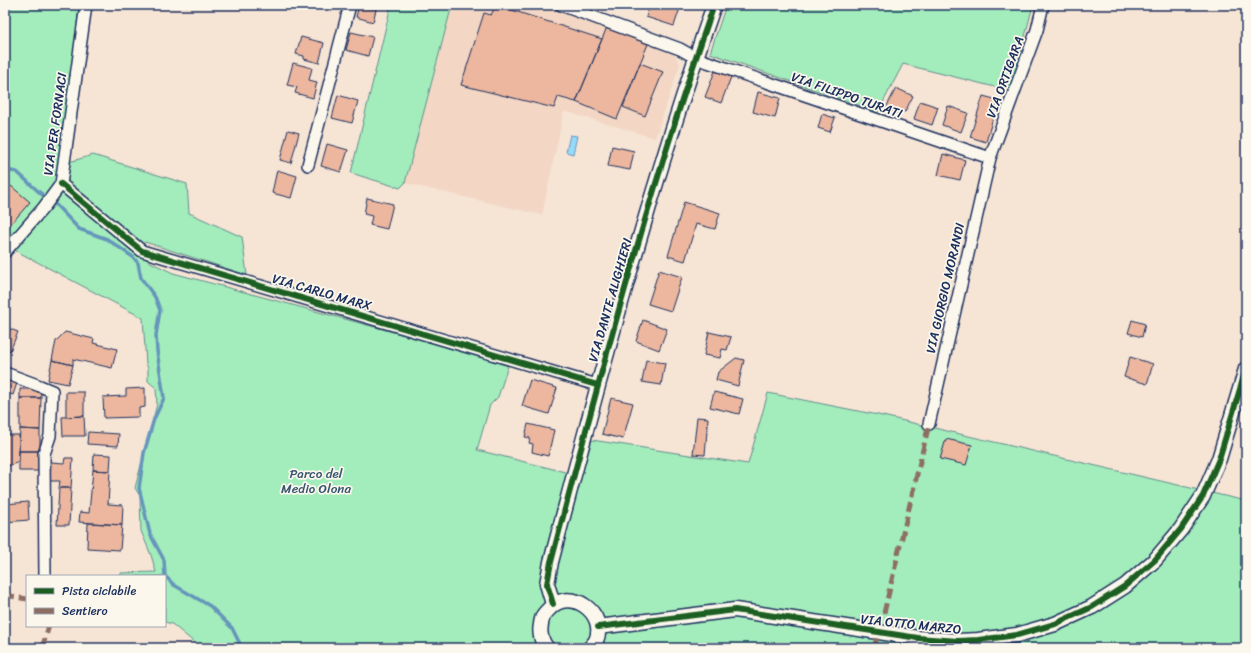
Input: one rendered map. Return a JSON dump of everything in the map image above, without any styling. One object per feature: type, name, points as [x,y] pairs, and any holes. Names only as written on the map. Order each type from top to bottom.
[{"type":"street","name":"VIA PER FORNACI","points":[[5,252],[44,207],[61,184],[86,5]]},
{"type":"street","points":[[308,165],[350,5]]},
{"type":"street","name":"VIA FILIPPO TURATI","points":[[561,5],[680,49],[696,58],[990,158]]},
{"type":"street","name":"VIA DANTE ALIGHIERI","points":[[553,604],[547,584],[551,562],[597,384],[664,153],[714,5]]},
{"type":"street","name":"VIA ORTIGARA","points":[[990,158],[1037,30],[1043,5]]},
{"type":"street","name":"VIA GIORGIO MORANDI","points":[[928,424],[990,158]]},
{"type":"street","name":"VIA CARLO MARX","points":[[61,184],[142,251],[597,384]]},
{"type":"street","name":"VIA OTTO MARZO","points":[[598,627],[735,610],[918,638],[958,641],[1017,635],[1055,624],[1092,607],[1125,586],[1155,560],[1193,513],[1203,496],[1219,460],[1246,369]]},
{"type":"street","points":[[5,373],[52,391],[50,436],[44,454],[45,575]]},
{"type":"street","points":[[545,647],[540,631],[543,616],[553,604],[567,600],[582,603],[593,613],[598,627],[596,640],[590,648]]},
{"type":"shaded area","points":[[452,5],[548,5],[674,54],[680,64],[655,138],[564,111],[542,215],[405,183]]},
{"type":"green space","name":"Parco del Medio Olona","points":[[5,5],[79,5],[62,164],[93,155],[187,184],[189,213],[242,237],[247,275],[145,242],[138,249],[148,261],[173,273],[509,363],[498,397],[490,405],[477,450],[581,476],[592,440],[748,464],[768,393],[883,416],[1246,501],[1246,648],[201,648],[172,624],[166,622],[166,575],[121,575],[121,573],[156,572],[141,531],[140,496],[135,488],[157,404],[156,388],[148,381],[143,318],[5,245]]},
{"type":"green space","points":[[391,5],[452,5],[405,183],[400,188],[351,173]]},
{"type":"green space","points":[[726,5],[1033,5],[1011,91],[903,64],[878,112],[710,53]]},
{"type":"water","points":[[570,135],[577,136],[573,154],[566,152]]},
{"type":"building","points":[[359,5],[377,5],[373,22],[356,17]]},
{"type":"building","points":[[496,5],[602,39],[576,102],[558,97],[554,108],[461,85],[484,13],[491,15]]},
{"type":"building","points":[[650,5],[681,5],[674,26],[646,17]]},
{"type":"building","points":[[607,27],[648,44],[617,119],[576,102]]},
{"type":"building","points":[[351,32],[373,37],[368,56],[346,50]]},
{"type":"building","points":[[301,37],[324,43],[319,63],[304,59],[304,56],[296,54]]},
{"type":"building","points":[[293,63],[312,68],[309,80],[317,82],[313,98],[295,93],[297,87],[287,85]]},
{"type":"building","points":[[640,63],[663,72],[645,116],[623,107]]},
{"type":"building","points":[[715,71],[731,77],[721,103],[705,97]]},
{"type":"building","points":[[896,88],[913,96],[905,112],[900,110],[898,114],[886,108]]},
{"type":"building","points":[[758,92],[780,98],[775,118],[753,112]]},
{"type":"building","points":[[338,95],[358,101],[352,123],[332,118]]},
{"type":"building","points":[[983,96],[998,100],[986,142],[970,137]]},
{"type":"building","points":[[920,101],[938,107],[932,125],[914,119]]},
{"type":"building","points":[[948,106],[968,113],[961,132],[942,125]]},
{"type":"building","points":[[822,114],[835,118],[830,132],[818,128]]},
{"type":"building","points":[[288,130],[299,133],[291,163],[280,160]]},
{"type":"building","points":[[327,144],[348,150],[341,172],[321,166]]},
{"type":"building","points":[[612,146],[634,151],[630,170],[608,166]]},
{"type":"building","points":[[943,154],[965,160],[960,180],[938,175]]},
{"type":"building","points":[[277,170],[297,176],[291,198],[272,193]]},
{"type":"building","points":[[5,181],[30,202],[5,231]]},
{"type":"building","points":[[367,198],[393,204],[387,229],[370,225],[372,216],[364,214]]},
{"type":"building","points":[[684,202],[720,213],[715,229],[696,224],[685,261],[668,256]]},
{"type":"building","points":[[659,270],[682,277],[671,311],[648,304]]},
{"type":"building","points":[[643,320],[667,329],[659,350],[636,341]]},
{"type":"building","points":[[1132,320],[1145,324],[1142,337],[1128,333]]},
{"type":"building","points":[[5,327],[18,332],[10,351],[5,349]]},
{"type":"building","points":[[65,332],[94,339],[93,343],[117,349],[112,368],[73,359],[73,365],[52,360],[56,341]]},
{"type":"building","points":[[709,332],[731,337],[727,350],[722,349],[720,358],[704,355]]},
{"type":"building","points":[[1130,357],[1153,364],[1147,384],[1124,377]]},
{"type":"building","points":[[736,358],[744,360],[738,386],[716,380],[718,372]]},
{"type":"building","points":[[52,360],[73,365],[68,384],[48,380]]},
{"type":"building","points":[[646,360],[665,363],[661,385],[642,382]]},
{"type":"building","points":[[5,379],[17,383],[13,395],[5,392]]},
{"type":"building","points":[[530,380],[557,388],[549,414],[522,406]]},
{"type":"building","points":[[145,388],[145,407],[139,408],[139,417],[104,418],[103,397],[126,396],[126,389]]},
{"type":"building","points":[[20,389],[41,389],[41,398],[20,398]]},
{"type":"building","points":[[66,392],[84,392],[84,416],[66,417]]},
{"type":"building","points":[[714,392],[743,399],[739,414],[710,407]]},
{"type":"building","points":[[20,398],[41,398],[40,430],[20,429]]},
{"type":"building","points":[[611,398],[633,403],[623,439],[602,434]]},
{"type":"building","points":[[84,416],[85,436],[63,436],[62,417]]},
{"type":"building","points":[[697,417],[708,418],[705,455],[693,454]]},
{"type":"building","points":[[528,424],[554,430],[548,456],[532,452],[533,444],[529,443],[530,438],[525,437]]},
{"type":"building","points":[[20,429],[40,430],[40,451],[19,451]]},
{"type":"building","points":[[88,432],[119,434],[118,446],[87,444]]},
{"type":"building","points":[[5,435],[19,435],[19,462],[5,467]]},
{"type":"building","points":[[946,439],[972,445],[966,465],[940,459]]},
{"type":"building","points":[[19,451],[40,451],[40,471],[19,471]]},
{"type":"building","points":[[94,454],[111,455],[110,471],[93,470]]},
{"type":"building","points":[[65,458],[73,458],[71,488],[59,488],[60,481],[50,481],[51,462],[64,463]]},
{"type":"building","points":[[93,470],[110,471],[108,504],[123,505],[122,525],[79,522],[80,512],[89,513]]},
{"type":"building","points":[[59,488],[71,488],[69,525],[57,525]]},
{"type":"building","points":[[28,502],[29,520],[5,522],[5,504]]},
{"type":"building","points":[[88,523],[122,525],[120,550],[87,548]]},
{"type":"waterway","points":[[5,170],[17,172],[57,206],[79,229],[107,239],[133,257],[138,263],[141,278],[155,297],[160,310],[156,335],[164,398],[154,419],[144,453],[139,488],[150,534],[164,560],[165,575]]},
{"type":"waterway","points":[[166,577],[174,585],[210,606],[232,628],[242,648]]},
{"type":"marked path","points":[[884,613],[929,424]]},
{"type":"marked path","points":[[5,595],[26,599]]},
{"type":"marked path","points":[[42,648],[48,627]]},
{"type":"marked path","points":[[875,648],[877,632]]},
{"type":"cycle path","points":[[553,604],[547,584],[551,562],[588,422],[647,212],[668,143],[714,5]]},
{"type":"cycle path","points":[[61,184],[142,251],[597,385]]},
{"type":"cycle path","points":[[598,627],[735,610],[918,638],[958,641],[1017,635],[1055,624],[1092,607],[1125,586],[1155,560],[1181,529],[1203,496],[1219,459],[1246,369]]}]
